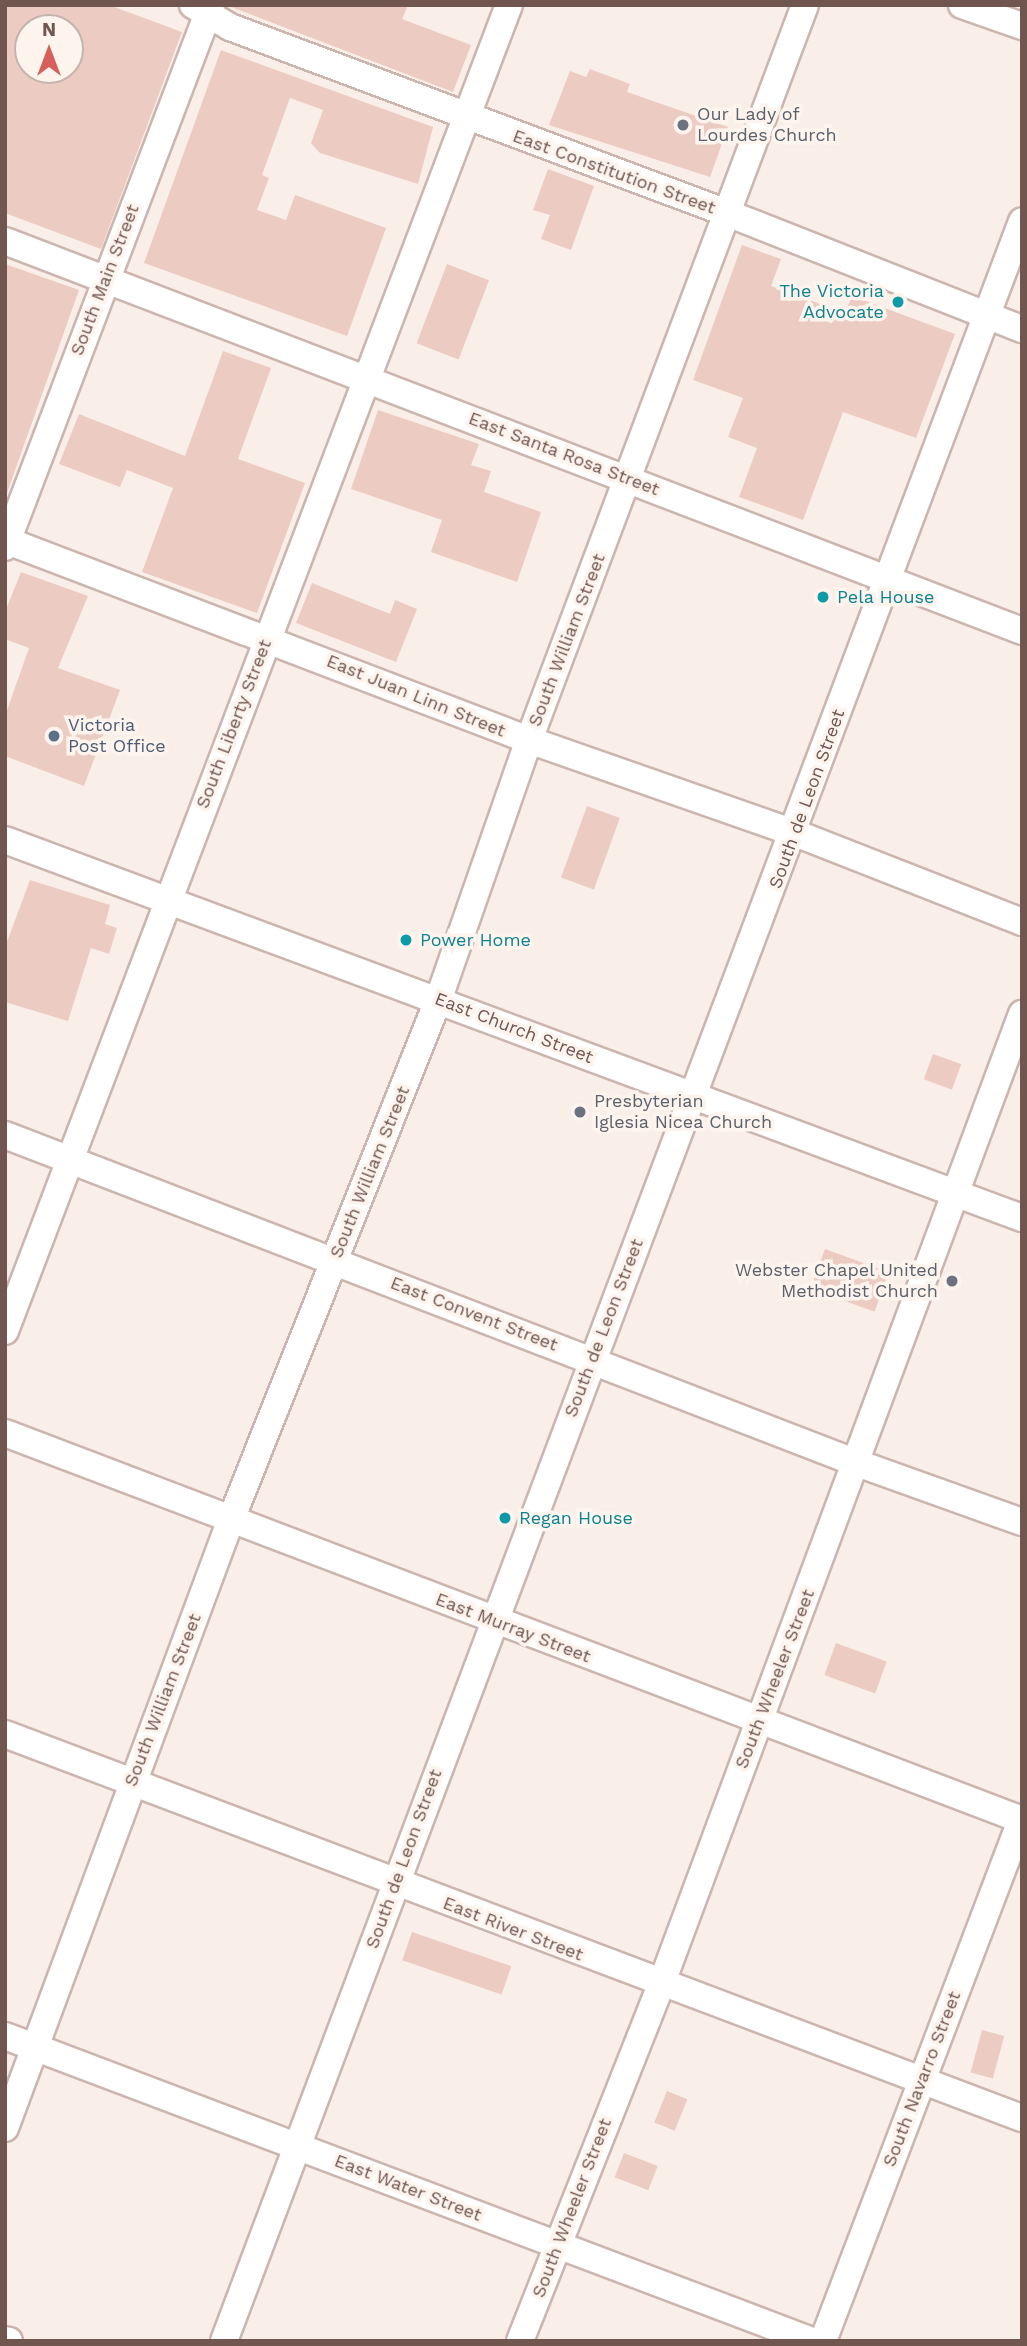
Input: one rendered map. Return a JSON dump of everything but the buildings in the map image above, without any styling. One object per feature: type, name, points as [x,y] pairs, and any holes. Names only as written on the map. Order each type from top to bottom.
[{"type":"street","name":"South Liberty Street","points":[[5,1331],[166,900],[369,380],[509,5]]},
{"type":"street","name":"South William Street","points":[[5,2128],[230,1522],[439,998],[529,740],[805,5]]},
{"type":"street","points":[[962,5],[1022,26]]},
{"type":"street","name":"East Constitution Street","points":[[204,8],[230,27],[465,118],[727,213],[1022,329]]},
{"type":"street","name":"South Main Street","points":[[6,543],[204,8]]},
{"type":"street","name":"South de Leon Street","points":[[224,2341],[299,2147],[591,1358],[694,1099],[795,833],[1022,220]]},
{"type":"street","name":"East Santa Rosa Street","points":[[5,241],[1022,631]]},
{"type":"street","name":"East Juan Linn Street","points":[[6,543],[268,637],[529,740],[795,833],[1022,922]]},
{"type":"street","name":"East Church Street","points":[[5,840],[439,998],[694,1099],[1022,1218]]},
{"type":"street","name":"South Wheeler Street","points":[[520,2341],[661,1985],[1022,1014]]},
{"type":"street","name":"East Convent Street","points":[[5,1135],[591,1358],[857,1463],[1022,1522]]},
{"type":"street","name":"East Murray Street","points":[[5,1433],[230,1522],[759,1723],[1022,1819]]},
{"type":"street","name":"East River Street","points":[[5,1734],[661,1985],[1022,2118]]},
{"type":"street","name":"South Navarro Street","points":[[823,2341],[1022,1819]]},
{"type":"street","name":"East Water Street","points":[[5,2036],[811,2341]]},
{"type":"place","name":"Our Lady of Lourdes Church","points":[[683,125]]},
{"type":"place","name":"The Victoria Advocate","points":[[898,302]]},
{"type":"place","name":"Pela House","points":[[823,597]]},
{"type":"place","name":"Victoria Post Office","points":[[54,736]]},
{"type":"place","name":"Power Home","points":[[406,940]]},
{"type":"place","name":"Presbyterian Iglesia Nicea Church","points":[[580,1112]]},
{"type":"place","name":"Webster Chapel United Methodist Church","points":[[952,1281]]},
{"type":"place","name":"Regan House","points":[[505,1518]]}]
